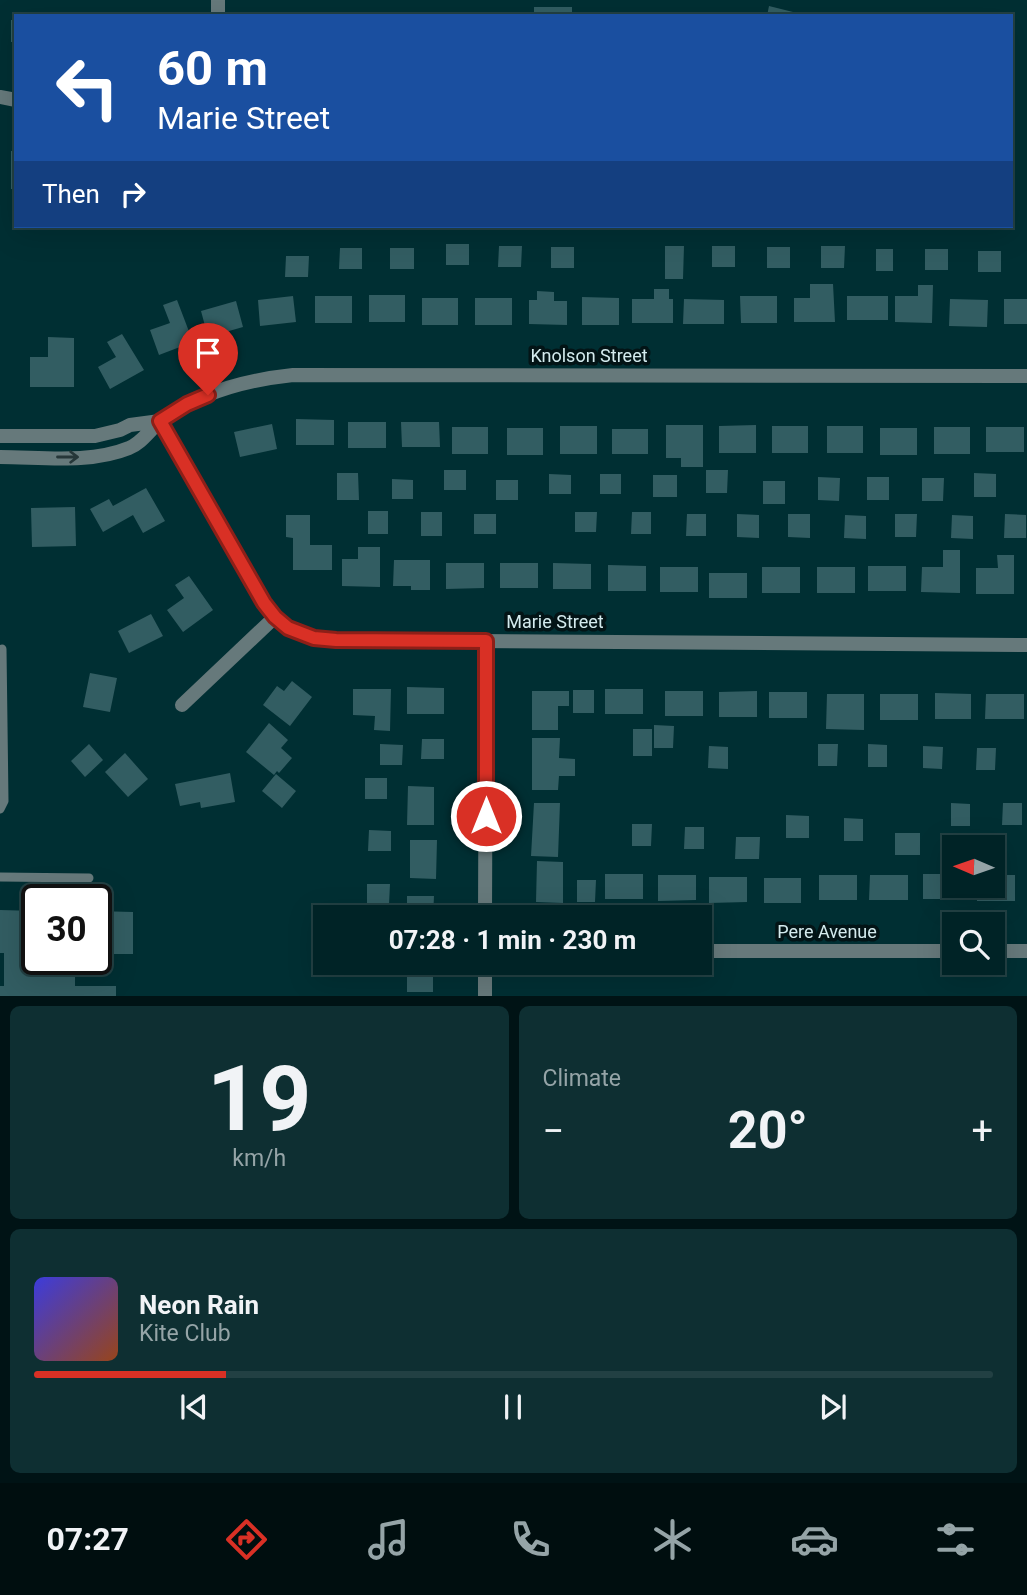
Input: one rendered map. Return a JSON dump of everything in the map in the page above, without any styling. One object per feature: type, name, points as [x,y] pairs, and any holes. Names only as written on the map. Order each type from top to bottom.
[{"type":"street","name":"Knolson Street","points":[[0,457],[97,457],[136,445],[160,421],[187,404],[229,387],[264,378],[293,375],[1027,376]]},
{"type":"street","name":"Knolson Street","points":[[0,436],[94,436],[130,425],[160,421]]},
{"type":"street","name":"Marie Street","points":[[160,421],[264,603],[288,628],[325,639],[1027,645]]},
{"type":"street","points":[[182,705],[275,617]]},
{"type":"street","points":[[485,905],[486,641]]},
{"type":"street","name":"Pere Avenue","points":[[712,951],[942,951]]},
{"type":"street","points":[[1005,951],[1027,951]]},
{"type":"street","points":[[485,975],[485,996]]},
{"type":"lane","points":[[0,809],[4,801],[2,649]]},
{"type":"lane","points":[[0,877],[89,878]]},
{"type":"building","points":[[769,6],[801,14],[767,14]]},
{"type":"building","points":[[534,7],[572,7],[572,14],[534,14]]},
{"type":"building","points":[[714,13],[752,13],[752,14]]},
{"type":"building","points":[[11,20],[14,20],[14,42],[11,42]]},
{"type":"building","points":[[11,151],[14,151],[14,189],[11,189]]},
{"type":"building","points":[[446,244],[469,244],[469,265],[446,265]]},
{"type":"building","points":[[499,246],[522,246],[521,267],[498,267]]},
{"type":"building","points":[[665,246],[684,246],[683,279],[665,279]]},
{"type":"building","points":[[712,246],[735,246],[735,267],[712,267]]},
{"type":"building","points":[[821,246],[845,246],[844,268],[821,268]]},
{"type":"building","points":[[551,247],[574,247],[574,268],[551,268]]},
{"type":"building","points":[[767,247],[790,247],[790,268],[767,268]]},
{"type":"building","points":[[340,248],[362,248],[362,269],[339,269]]},
{"type":"building","points":[[390,248],[414,248],[414,269],[390,269]]},
{"type":"building","points":[[876,249],[893,249],[893,271],[876,271]]},
{"type":"building","points":[[925,249],[948,249],[948,270],[925,270]]},
{"type":"building","points":[[978,251],[1001,251],[1001,272],[978,272]]},
{"type":"building","points":[[286,256],[309,256],[308,277],[285,277]]},
{"type":"building","points":[[810,284],[833,284],[835,322],[794,322],[794,298],[810,298]]},
{"type":"building","points":[[918,285],[933,285],[932,323],[895,322],[895,296],[918,296]]},
{"type":"building","points":[[654,289],[669,289],[669,299],[673,299],[673,323],[632,323],[632,299],[654,299]]},
{"type":"building","points":[[537,291],[554,292],[554,301],[567,301],[567,325],[529,324],[529,300],[537,300]]},
{"type":"building","points":[[369,295],[405,295],[405,322],[369,322]]},
{"type":"building","points":[[293,296],[296,322],[260,326],[258,300]]},
{"type":"building","points":[[315,296],[352,296],[352,323],[315,323]]},
{"type":"building","points":[[740,296],[777,296],[777,323],[741,323]]},
{"type":"building","points":[[847,296],[888,296],[888,320],[847,320]]},
{"type":"building","points":[[582,297],[619,298],[619,325],[582,325]]},
{"type":"building","points":[[422,298],[458,298],[458,325],[422,325]]},
{"type":"building","points":[[475,298],[512,298],[512,325],[475,325]]},
{"type":"building","points":[[684,299],[724,300],[724,324],[683,324]]},
{"type":"building","points":[[950,299],[988,300],[987,327],[949,326]]},
{"type":"building","points":[[1004,299],[1027,299],[1027,324],[1004,324]]},
{"type":"building","points":[[177,300],[193,342],[159,355],[150,330],[170,323],[163,305]]},
{"type":"building","points":[[236,301],[243,327],[208,337],[201,311]]},
{"type":"building","points":[[122,334],[144,370],[110,389],[98,367],[116,357],[107,342]]},
{"type":"building","points":[[48,337],[74,338],[74,387],[30,387],[30,357],[48,357]]},
{"type":"building","points":[[296,419],[334,420],[334,445],[296,445]]},
{"type":"building","points":[[348,422],[386,422],[386,448],[348,448]]},
{"type":"building","points":[[401,422],[439,422],[440,447],[402,447]]},
{"type":"building","points":[[272,424],[277,449],[240,457],[234,432]]},
{"type":"building","points":[[666,425],[703,425],[703,467],[681,467],[681,458],[666,458]]},
{"type":"building","points":[[756,425],[756,453],[719,453],[719,426]]},
{"type":"building","points":[[560,426],[597,426],[597,454],[560,454]]},
{"type":"building","points":[[772,426],[808,426],[808,453],[772,453]]},
{"type":"building","points":[[827,426],[863,426],[863,453],[827,453]]},
{"type":"building","points":[[452,427],[488,427],[488,454],[452,454]]},
{"type":"building","points":[[934,427],[970,427],[970,454],[934,454]]},
{"type":"building","points":[[986,427],[1024,427],[1024,452],[986,452]]},
{"type":"building","points":[[507,428],[543,428],[543,455],[507,455]]},
{"type":"building","points":[[880,428],[917,428],[917,455],[880,455]]},
{"type":"building","points":[[612,429],[648,429],[648,454],[612,454]]},
{"type":"building","points":[[444,470],[466,470],[466,490],[444,490]]},
{"type":"building","points":[[706,470],[728,470],[727,493],[706,493]]},
{"type":"building","points":[[337,473],[358,473],[359,500],[337,500]]},
{"type":"building","points":[[974,473],[996,474],[996,497],[974,497]]},
{"type":"building","points":[[549,474],[571,475],[571,494],[549,494]]},
{"type":"building","points":[[600,474],[621,474],[621,494],[600,494]]},
{"type":"building","points":[[653,475],[677,475],[677,497],[653,497]]},
{"type":"building","points":[[818,477],[840,478],[839,501],[818,500]]},
{"type":"building","points":[[867,477],[889,477],[889,500],[867,500]]},
{"type":"building","points":[[922,478],[944,478],[943,501],[922,501]]},
{"type":"building","points":[[392,479],[413,480],[413,499],[392,499]]},
{"type":"building","points":[[496,480],[518,480],[518,500],[496,500]]},
{"type":"building","points":[[763,481],[785,481],[785,504],[763,504]]},
{"type":"building","points":[[146,488],[165,521],[143,533],[133,515],[103,532],[90,509],[109,499],[113,506]]},
{"type":"building","points":[[75,507],[76,546],[32,547],[31,508]]},
{"type":"building","points":[[368,511],[388,511],[388,534],[368,534]]},
{"type":"building","points":[[421,512],[442,512],[442,536],[421,536]]},
{"type":"building","points":[[575,512],[597,512],[596,532],[575,532]]},
{"type":"building","points":[[632,512],[651,512],[651,534],[631,534]]},
{"type":"building","points":[[474,514],[496,514],[496,534],[474,534]]},
{"type":"building","points":[[687,514],[706,514],[706,536],[686,536]]},
{"type":"building","points":[[737,514],[759,515],[759,538],[737,537]]},
{"type":"building","points":[[788,514],[810,514],[810,538],[788,537]]},
{"type":"building","points":[[895,514],[917,514],[916,537],[895,537]]},
{"type":"building","points":[[1005,514],[1026,515],[1026,538],[1004,538]]},
{"type":"building","points":[[286,515],[310,515],[310,545],[332,545],[332,570],[293,570],[293,538],[286,537]]},
{"type":"building","points":[[845,515],[866,516],[866,539],[844,538]]},
{"type":"building","points":[[952,515],[973,516],[973,539],[951,538]]},
{"type":"building","points":[[358,547],[380,547],[380,587],[342,586],[342,559],[358,559]]},
{"type":"building","points":[[943,550],[960,550],[960,593],[921,592],[922,567],[943,567]]},
{"type":"building","points":[[997,555],[1014,555],[1014,594],[976,594],[976,568],[998,568]]},
{"type":"building","points":[[394,560],[430,560],[430,590],[393,586]]},
{"type":"building","points":[[446,563],[484,563],[484,588],[446,589]]},
{"type":"building","points":[[500,563],[538,563],[538,588],[500,588]]},
{"type":"building","points":[[553,563],[591,564],[591,589],[553,589]]},
{"type":"building","points":[[608,565],[646,566],[646,591],[608,591]]},
{"type":"building","points":[[868,566],[906,566],[906,591],[868,591]]},
{"type":"building","points":[[660,567],[698,567],[698,592],[660,592]]},
{"type":"building","points":[[762,567],[800,567],[800,593],[762,593]]},
{"type":"building","points":[[817,567],[855,567],[855,593],[817,593]]},
{"type":"building","points":[[709,573],[747,573],[747,598],[709,598]]},
{"type":"building","points":[[189,576],[213,610],[183,632],[167,610],[184,598],[175,585]]},
{"type":"building","points":[[151,614],[163,636],[129,653],[118,631]]},
{"type":"building","points":[[90,673],[117,678],[110,712],[83,707]]},
{"type":"building","points":[[292,681],[312,697],[290,726],[263,705],[277,686],[284,691]]},
{"type":"building","points":[[407,687],[444,688],[444,714],[407,714]]},
{"type":"building","points":[[353,689],[391,689],[390,731],[374,730],[375,716],[353,715]]},
{"type":"building","points":[[605,689],[643,689],[643,714],[605,714]]},
{"type":"building","points":[[573,690],[594,690],[594,713],[573,713]]},
{"type":"building","points":[[532,691],[569,691],[569,706],[558,706],[558,730],[532,730]]},
{"type":"building","points":[[665,691],[703,691],[703,716],[665,716]]},
{"type":"building","points":[[757,691],[757,717],[719,717],[719,692]]},
{"type":"building","points":[[769,692],[807,692],[807,718],[769,718]]},
{"type":"building","points":[[935,693],[971,694],[971,719],[935,719]]},
{"type":"building","points":[[827,694],[864,694],[864,730],[826,729]]},
{"type":"building","points":[[880,694],[918,694],[918,720],[880,720]]},
{"type":"building","points":[[986,694],[1024,694],[1024,719],[985,719]]},
{"type":"building","points":[[269,723],[288,740],[281,748],[292,758],[274,775],[246,752]]},
{"type":"building","points":[[654,725],[674,726],[673,748],[654,748]]},
{"type":"building","points":[[633,729],[652,729],[652,756],[633,756]]},
{"type":"building","points":[[532,738],[560,738],[559,758],[575,759],[575,776],[559,776],[558,790],[532,790]]},
{"type":"building","points":[[422,739],[444,739],[444,759],[421,759]]},
{"type":"building","points":[[89,744],[103,760],[85,777],[71,761]]},
{"type":"building","points":[[380,744],[403,745],[402,765],[380,765]]},
{"type":"building","points":[[818,744],[838,744],[837,766],[818,766]]},
{"type":"building","points":[[868,744],[887,745],[887,767],[868,767]]},
{"type":"building","points":[[709,746],[728,747],[728,769],[708,768]]},
{"type":"building","points":[[923,746],[943,747],[942,769],[923,768]]},
{"type":"building","points":[[977,748],[996,748],[995,770],[976,770]]},
{"type":"building","points":[[125,753],[148,779],[128,797],[105,772]]},
{"type":"building","points":[[230,773],[235,802],[201,808],[200,802],[180,806],[175,784]]},
{"type":"building","points":[[276,774],[296,791],[282,808],[262,791]]},
{"type":"building","points":[[365,778],[387,778],[387,799],[365,799]]},
{"type":"building","points":[[408,786],[434,787],[434,825],[407,825]]},
{"type":"building","points":[[534,803],[560,803],[558,857],[531,856]]},
{"type":"building","points":[[951,803],[970,804],[970,826],[951,826]]},
{"type":"building","points":[[1003,803],[1022,803],[1022,825],[1002,825]]},
{"type":"building","points":[[786,815],[809,816],[809,838],[786,838]]},
{"type":"building","points":[[844,818],[863,819],[863,841],[844,841]]},
{"type":"building","points":[[632,824],[652,824],[651,846],[632,846]]},
{"type":"building","points":[[685,827],[704,827],[704,849],[684,849]]},
{"type":"building","points":[[369,830],[391,831],[391,851],[368,851]]},
{"type":"building","points":[[895,833],[920,833],[920,855],[895,855]]},
{"type":"building","points":[[736,837],[760,837],[759,859],[735,859]]},
{"type":"building","points":[[410,840],[437,840],[436,879],[410,878]]},
{"type":"building","points":[[537,861],[563,862],[563,903],[536,902]]},
{"type":"building","points":[[605,874],[643,874],[643,899],[605,899]]},
{"type":"building","points":[[923,874],[942,874],[942,898],[961,899],[923,899]]},
{"type":"building","points":[[658,875],[696,875],[696,900],[658,901]]},
{"type":"building","points":[[819,875],[857,875],[857,900],[819,900]]},
{"type":"building","points":[[870,875],[908,875],[908,900],[869,900]]},
{"type":"building","points":[[1005,875],[1015,875],[1015,901],[977,901],[977,898],[1005,898]]},
{"type":"building","points":[[709,877],[747,877],[747,902],[709,903]]},
{"type":"building","points":[[764,878],[801,878],[801,903],[764,903]]},
{"type":"building","points":[[577,880],[596,880],[595,902],[577,902]]},
{"type":"building","points":[[367,884],[390,884],[389,905],[367,904]]},
{"type":"building","points":[[407,896],[434,896],[434,905],[407,905]]},
{"type":"building","points":[[0,910],[21,911],[21,975],[75,975],[75,986],[116,986],[116,996],[0,996],[0,986],[4,986],[4,953],[0,953]]},
{"type":"building","points":[[112,911],[133,912],[133,954],[112,954]]},
{"type":"building","points":[[407,975],[433,975],[433,992],[407,992]]},
{"type":"route","points":[[208,395],[160,421],[264,603],[275,617],[288,628],[314,638],[486,641],[486,816]]}]
